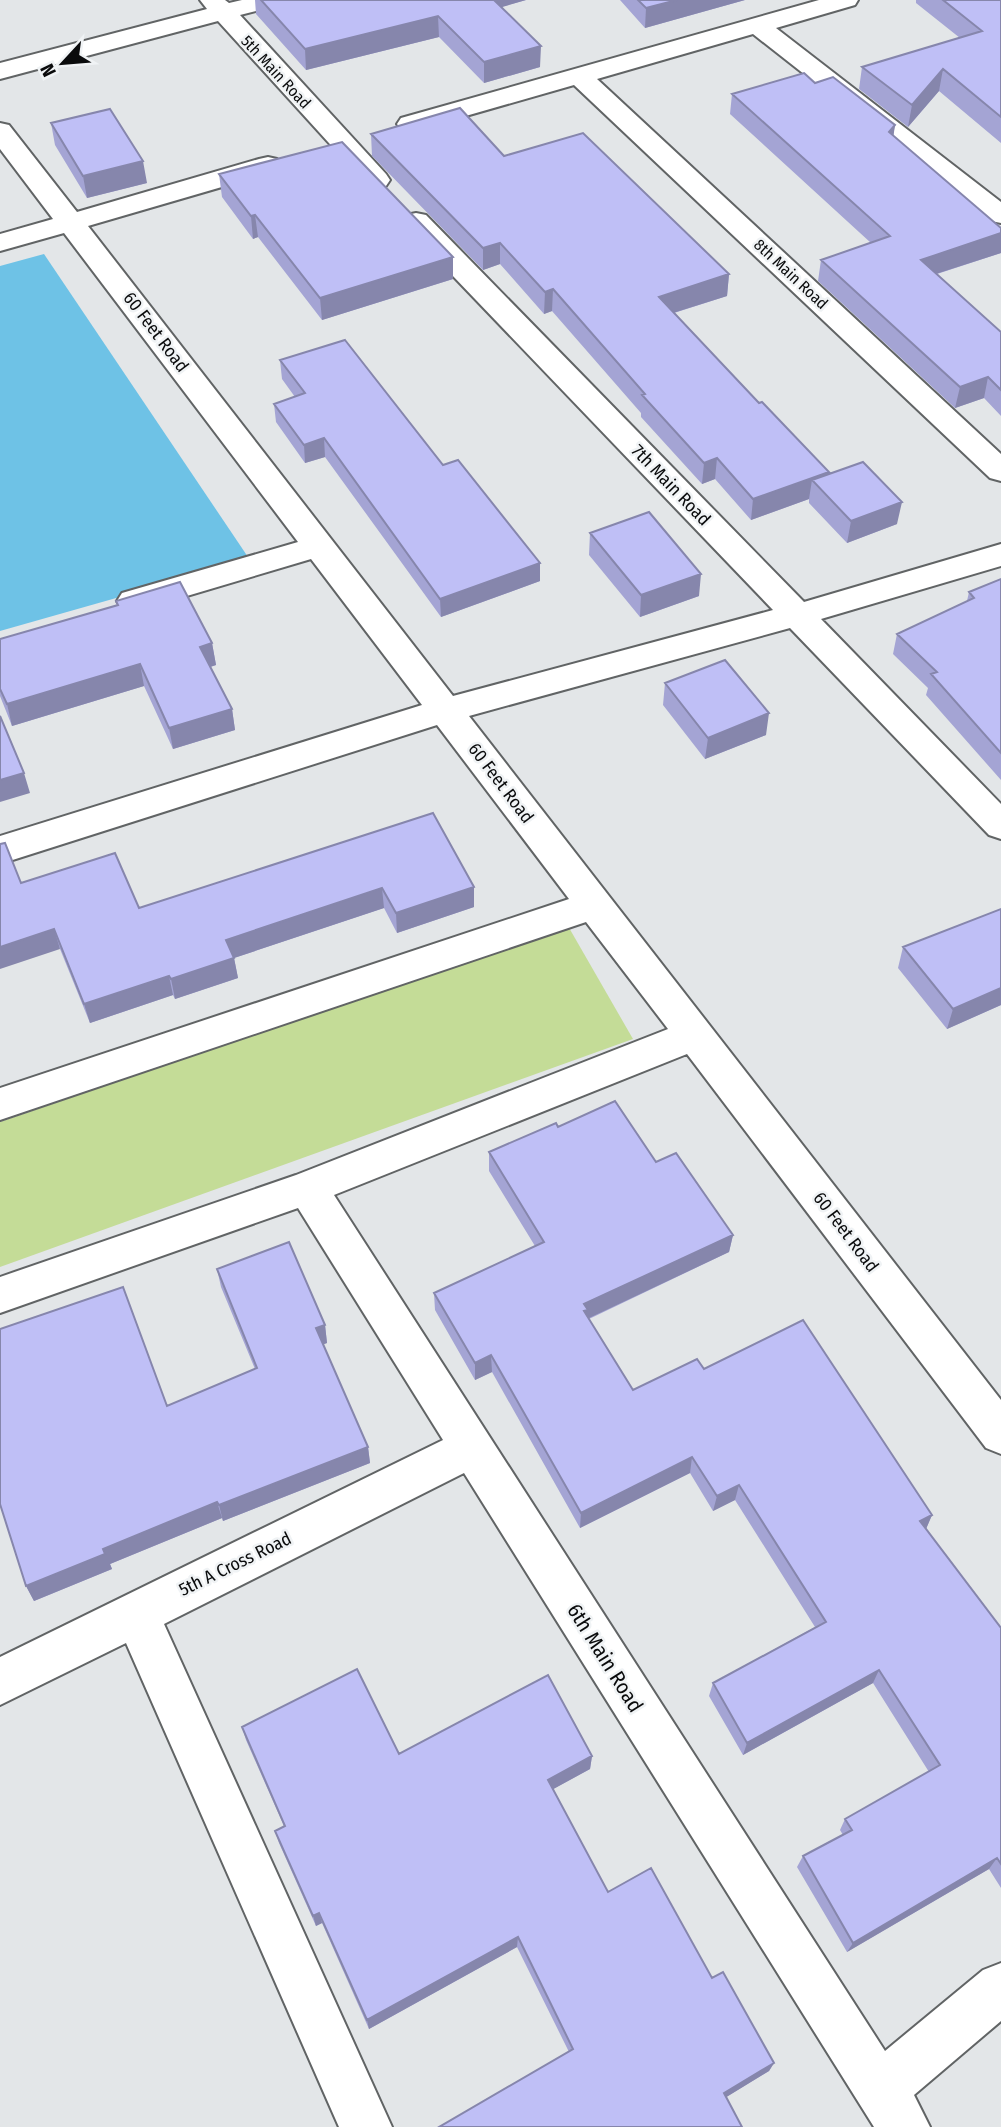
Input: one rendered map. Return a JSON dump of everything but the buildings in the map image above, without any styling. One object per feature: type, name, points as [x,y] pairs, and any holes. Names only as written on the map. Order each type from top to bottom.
[{"type":"street","points":[[0,71],[217,6],[270,0]]},
{"type":"street","points":[[352,140],[846,0]]},
{"type":"street","name":"5th Main Road","points":[[217,6],[352,140]]},
{"type":"street","points":[[758,26],[1001,215]]},
{"type":"street","name":"8th Main Road","points":[[580,77],[1001,471]]},
{"type":"street","name":"60 Feet Road","points":[[0,131],[1001,1434]]},
{"type":"street","name":"7th Main Road","points":[[352,140],[797,615],[1001,826]]},
{"type":"street","points":[[0,243],[290,158]]},
{"type":"street","points":[[107,608],[320,546]]},
{"type":"street","points":[[0,850],[446,710],[797,615],[1001,555]]},
{"type":"street","points":[[0,1104],[594,905]]},
{"type":"street","points":[[0,1295],[306,1188],[695,1035]]},
{"type":"street","name":"6th Main Road","points":[[306,1188],[892,2108]]},
{"type":"street","name":"5th A Cross Road","points":[[0,1682],[471,1448]]},
{"type":"street","points":[[136,1613],[366,2127]]},
{"type":"street","points":[[892,2108],[1001,1988]]},
{"type":"green space","points":[[568,926],[633,1039],[0,1267],[0,1122]]},
{"type":"water","points":[[44,254],[250,560],[0,631],[0,266]]}]
